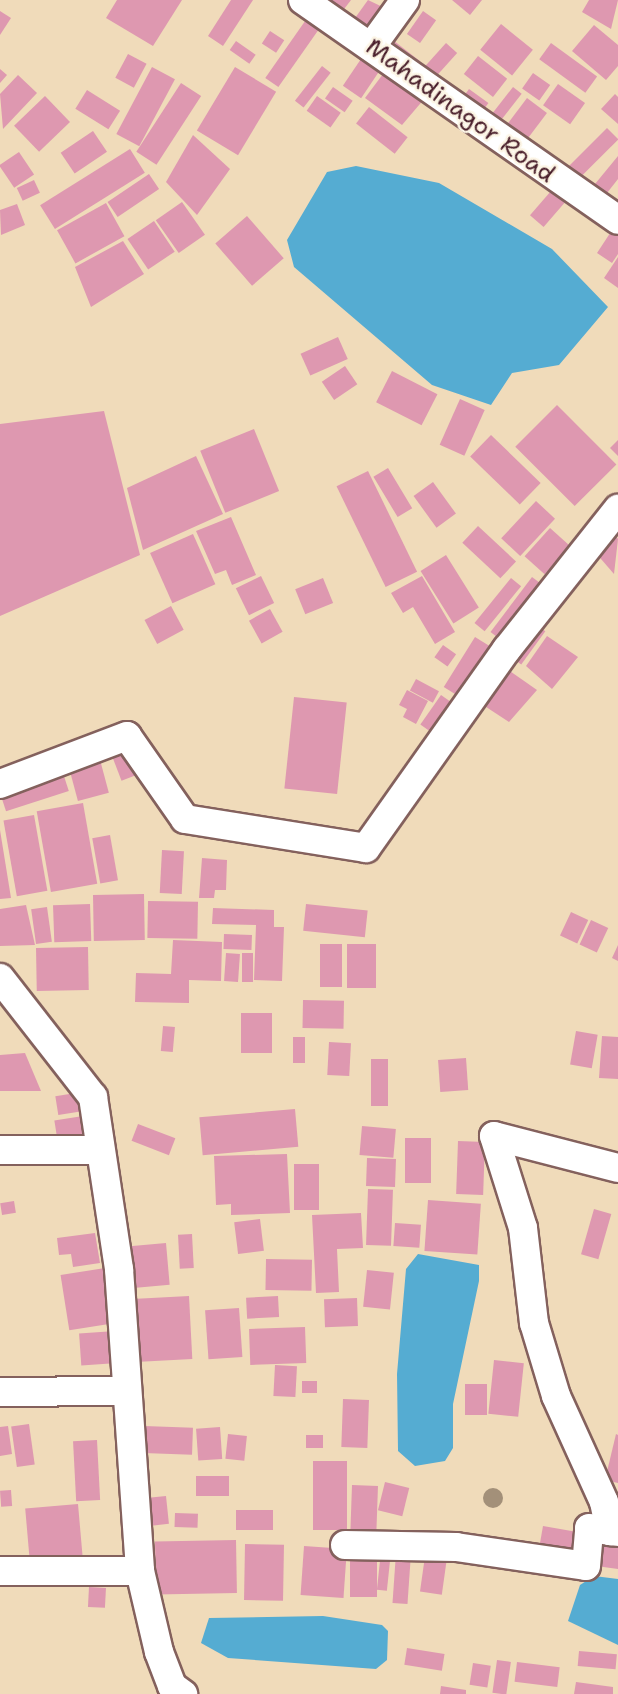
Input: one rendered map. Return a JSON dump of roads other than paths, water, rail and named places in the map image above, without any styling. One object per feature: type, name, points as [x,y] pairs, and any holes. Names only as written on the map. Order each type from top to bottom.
[{"type":"street","name":"Mahadinagor Road","points":[[303,0],[618,220]]},
{"type":"street","points":[[372,47],[405,0]]},
{"type":"street","points":[[0,784],[127,736],[185,819],[366,848],[507,649],[618,509]]},
{"type":"street","points":[[0,978],[93,1097],[96,1150],[119,1269],[125,1391],[140,1571],[159,1651],[172,1686],[183,1694]]},
{"type":"street","points":[[345,1545],[456,1547],[586,1566],[589,1528],[614,1532],[604,1502],[569,1435],[541,1349],[523,1228],[495,1136],[618,1168]]},
{"type":"street","points":[[0,1150],[96,1150]]},
{"type":"street","points":[[0,1392],[125,1391]]},
{"type":"street","points":[[0,1571],[140,1571]]},
{"type":"water","points":[[356,166],[439,183],[552,249],[608,307],[559,365],[512,373],[491,405],[432,385],[294,267],[287,240],[327,172]]},
{"type":"water","points":[[418,1254],[479,1265],[479,1281],[453,1404],[453,1448],[445,1461],[415,1466],[398,1451],[397,1374],[406,1269]]},
{"type":"water","points":[[594,1576],[618,1579],[618,1645],[568,1621],[580,1585]]},
{"type":"water","points":[[323,1616],[382,1625],[388,1631],[387,1660],[376,1669],[228,1658],[201,1643],[209,1618]]}]
